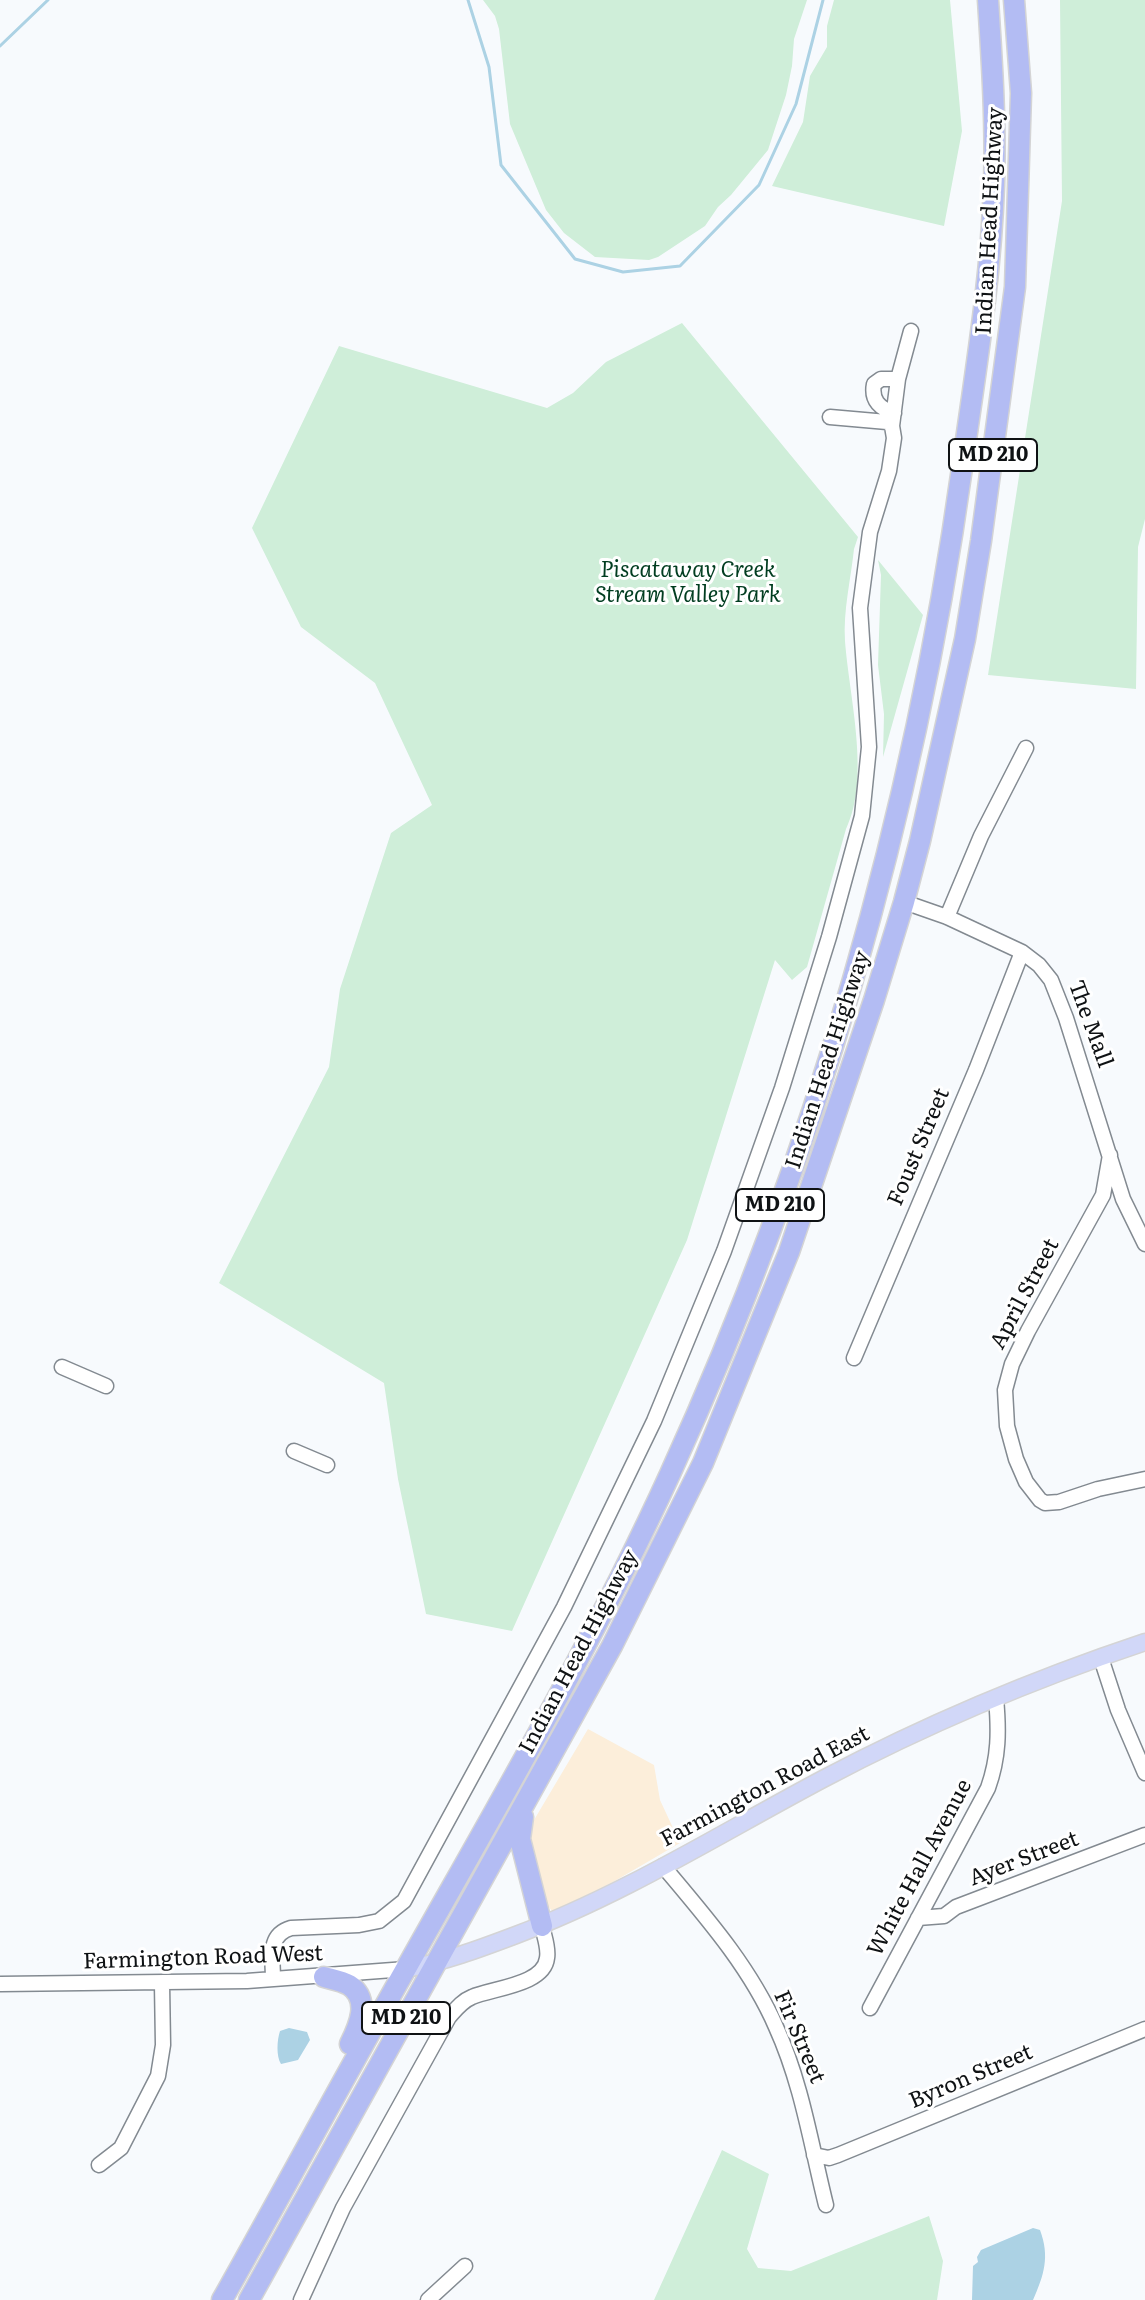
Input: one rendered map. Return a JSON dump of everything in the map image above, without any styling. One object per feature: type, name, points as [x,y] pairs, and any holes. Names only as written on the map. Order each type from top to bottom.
[{"type":"highway","name":"Indian Head Highway","points":[[222,2300],[589,1640],[671,1473],[757,1269],[817,1103],[918,727],[949,559],[980,349],[990,240],[995,133],[988,0]]},
{"type":"highway","name":"Indian Head Highway","points":[[249,2300],[612,1646],[703,1463],[789,1252],[904,902],[965,639],[1015,287],[1021,93],[1014,0]]},
{"type":"highway","points":[[542,1926],[520,1831],[546,1764]]},
{"type":"highway","points":[[270,2214],[298,2142],[360,2024],[362,2009],[356,1993],[348,1984],[324,1977]]},
{"type":"main road","name":"Farmington Road East","points":[[406,1969],[436,1964],[542,1926],[597,1901],[876,1751],[996,1698],[1145,1642]]},
{"type":"street","points":[[273,1979],[274,1937],[281,1931],[379,1921],[404,1901],[564,1607],[654,1421],[702,1306],[753,1174],[782,1088],[829,937],[862,816],[869,747],[860,608],[870,532],[889,471],[898,379],[911,331]]},
{"type":"street","points":[[893,420],[876,402],[873,391],[874,384],[881,379],[898,379]]},
{"type":"street","points":[[830,417],[893,420]]},
{"type":"street","points":[[947,917],[981,836],[1026,748]]},
{"type":"street","name":"The Mall","points":[[904,902],[947,917],[1022,952],[1046,973],[1058,996],[1129,1214],[1145,1244]]},
{"type":"street","name":"Foust Street","points":[[854,1358],[976,1070],[1022,952]]},
{"type":"street","name":"April Street","points":[[1110,1155],[1103,1195],[1012,1364],[1005,1390],[1007,1426],[1026,1482],[1045,1503],[1145,1479]]},
{"type":"street","points":[[62,1367],[106,1386]]},
{"type":"street","points":[[294,1451],[327,1465]]},
{"type":"street","points":[[1101,1658],[1121,1718],[1145,1773]]},
{"type":"street","name":"White Hall Avenue","points":[[870,2008],[979,1807],[996,1766],[999,1739],[996,1698]]},
{"type":"street","name":"Ayer Street","points":[[918,1918],[944,1916],[956,1907],[1145,1835]]},
{"type":"street","name":"Fir Street","points":[[663,1866],[721,1937],[769,2011],[800,2091],[826,2205]]},
{"type":"street","points":[[301,2300],[343,2208],[449,2017],[473,1997],[527,1980],[542,1970],[548,1952],[542,1926]]},
{"type":"street","name":"Farmington Road West","points":[[0,1984],[162,1984],[324,1977],[406,1969]]},
{"type":"street","points":[[99,2165],[121,2148],[158,2076],[163,2045],[162,1984]]},
{"type":"street","name":"Byron Street","points":[[814,2155],[829,2158],[838,2155],[1145,2029]]},
{"type":"street","points":[[428,2300],[465,2266]]},
{"type":"shaded area","points":[[588,1729],[654,1765],[660,1800],[680,1843],[553,1912],[543,1900],[528,1844],[534,1820]]},
{"type":"green space","points":[[483,0],[807,0],[794,39],[786,95],[768,150],[705,226],[649,260],[595,257],[564,233],[546,210],[510,124],[499,29],[495,16]]},
{"type":"green space","points":[[834,0],[950,0],[962,131],[944,226],[772,186],[803,122],[810,76],[827,47],[827,26]]},
{"type":"green space","points":[[1060,0],[1145,0],[1145,519],[1138,547],[1136,689],[988,675],[1062,201]]},
{"type":"green space","name":"Piscataway Creek Stream Valley Park","points":[[682,323],[858,537],[845,630],[858,762],[857,786],[807,967],[792,980],[775,960],[687,1240],[512,1631],[426,1614],[398,1479],[384,1383],[219,1283],[329,1067],[340,989],[391,833],[432,805],[375,683],[301,627],[252,528],[339,346],[547,408],[573,393],[606,362]]},
{"type":"green space","points":[[878,560],[923,615],[883,757],[884,714],[878,665],[881,575]]},
{"type":"green space","points":[[722,2150],[769,2174],[747,2249],[758,2268],[791,2271],[929,2216],[943,2261],[937,2300],[654,2300]]},
{"type":"water","points":[[289,2028],[307,2032],[310,2040],[298,2060],[281,2064],[279,2035],[280,2031]]},
{"type":"water","points":[[1033,2228],[1040,2230],[1045,2257],[1043,2274],[1033,2300],[972,2300],[973,2266],[978,2262],[981,2250]]},
{"type":"waterway","points":[[0,46],[48,0]]},
{"type":"waterway","points":[[468,0],[489,67],[501,165],[575,259],[623,272],[680,266],[759,185],[796,104],[823,0]]}]
